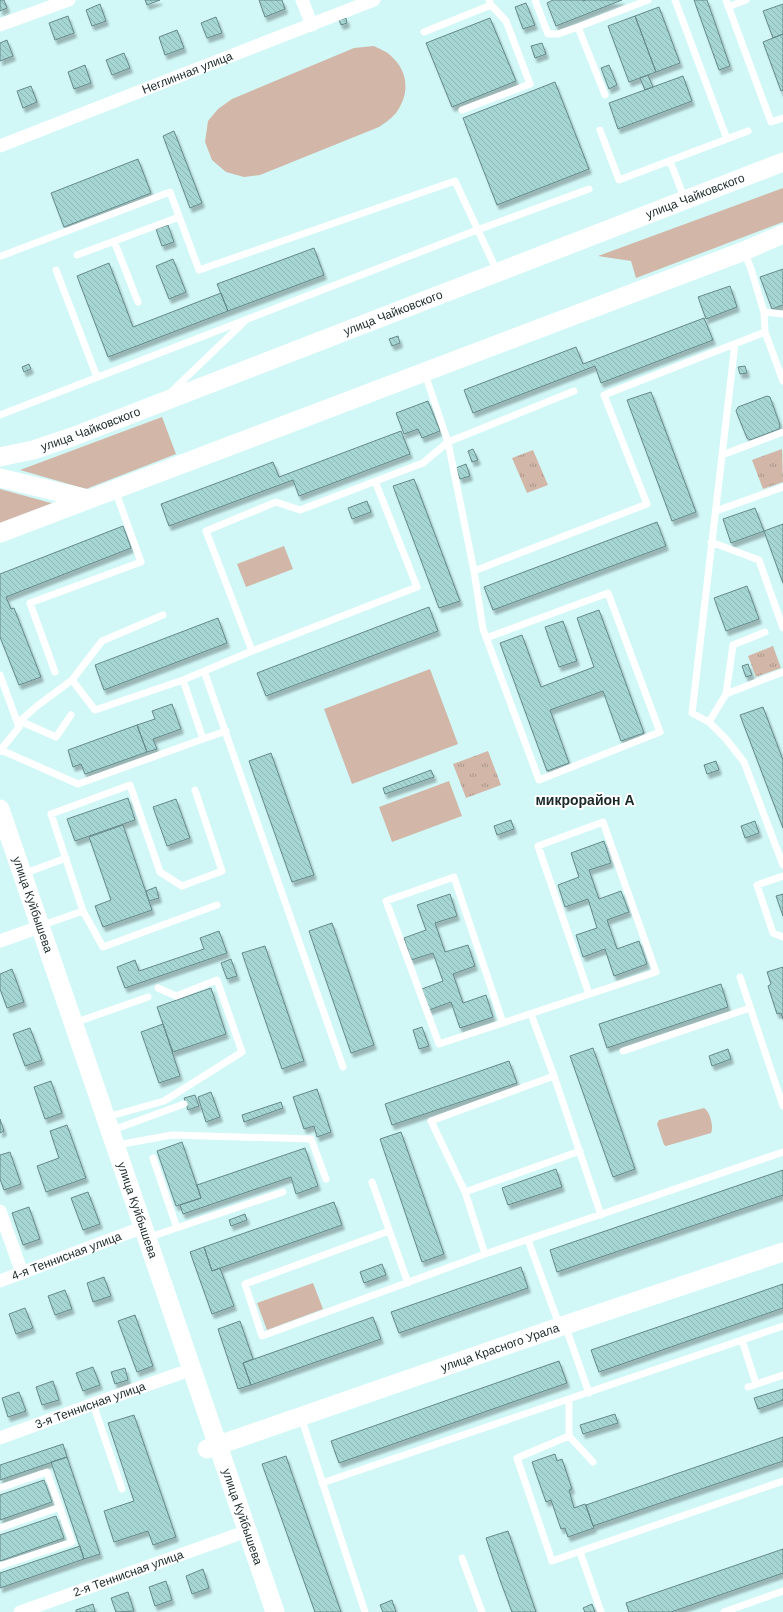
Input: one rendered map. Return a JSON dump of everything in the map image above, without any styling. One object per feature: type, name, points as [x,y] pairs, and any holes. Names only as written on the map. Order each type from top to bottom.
[{"type":"main road","name":"улица Чайковского","points":[[0,457],[33,450],[72,437],[783,162]]},
{"type":"main road","points":[[0,533],[744,251],[783,234]]},
{"type":"main road","points":[[0,478],[88,499]]},
{"type":"main road","name":"улица Куйбышева","points":[[0,809],[22,875],[35,928],[141,1232],[212,1447],[236,1535],[263,1612]]},
{"type":"main road","name":"улица Куйбышева","points":[[0,841],[74,1023],[110,1131],[141,1232],[181,1373],[212,1447],[275,1612]]},
{"type":"main road","name":"улица Красного Урала","points":[[212,1447],[562,1326],[783,1252]]},
{"type":"street","points":[[0,25],[69,0]]},
{"type":"street","points":[[302,0],[312,25]]},
{"type":"street","name":"Неглинная улица","points":[[0,146],[374,0]]},
{"type":"street","points":[[0,941],[35,928]]},
{"type":"street","points":[[0,1211],[22,1273]]},
{"type":"street","name":"4-я Теннисная улица","points":[[0,1281],[141,1232]]},
{"type":"street","name":"3-я Теннисная улица","points":[[0,1438],[181,1373]]},
{"type":"street","name":"2-я Теннисная улица","points":[[20,1612],[236,1535]]},
{"type":"lane","points":[[535,0],[548,34],[558,34],[648,0]]},
{"type":"lane","points":[[675,0],[727,139]]},
{"type":"lane","points":[[746,0],[727,3],[771,122],[783,118]]},
{"type":"lane","points":[[424,32],[490,3],[506,21],[530,84],[462,110]]},
{"type":"lane","points":[[578,27],[605,94]]},
{"type":"lane","points":[[600,130],[619,180],[748,131]]},
{"type":"lane","points":[[670,161],[685,200]]},
{"type":"lane","points":[[1,256],[170,192],[199,270],[455,181],[497,272]]},
{"type":"lane","points":[[0,415],[477,230],[589,189]]},
{"type":"lane","points":[[77,255],[179,217]]},
{"type":"lane","points":[[114,242],[138,302]]},
{"type":"lane","points":[[744,251],[764,312],[765,332],[783,381]]},
{"type":"lane","points":[[56,270],[97,377]]},
{"type":"lane","points":[[764,312],[783,314]]},
{"type":"lane","points":[[161,402],[247,319]]},
{"type":"lane","points":[[474,571],[647,504],[604,395],[765,332]]},
{"type":"lane","points":[[735,344],[692,712],[709,722],[726,739],[744,762],[783,865]]},
{"type":"lane","points":[[424,372],[448,442],[474,571],[483,629],[486,638],[539,780],[660,732],[608,593],[486,638]]},
{"type":"lane","points":[[252,651],[206,531],[276,502],[300,510],[423,463],[448,442],[574,391]]},
{"type":"lane","points":[[722,455],[783,432]]},
{"type":"lane","points":[[72,680],[95,710],[204,672],[252,651],[417,587],[375,481]]},
{"type":"lane","points":[[716,510],[783,487]]},
{"type":"lane","points":[[55,672],[30,603],[141,562],[115,490]]},
{"type":"lane","points":[[711,542],[759,560],[783,628]]},
{"type":"lane","points":[[163,615],[102,641],[72,680],[37,706],[19,724],[1,751],[78,784],[226,731]]},
{"type":"lane","points":[[709,722],[726,694],[733,645],[765,632]]},
{"type":"lane","points":[[204,672],[343,1067]]},
{"type":"lane","points":[[726,694],[783,672]]},
{"type":"lane","points":[[0,675],[19,724],[56,737],[71,716]]},
{"type":"lane","points":[[183,680],[203,739]]},
{"type":"lane","points":[[194,790],[222,871],[182,886],[160,872],[130,785],[51,814],[83,911],[103,947],[217,905]]},
{"type":"lane","points":[[503,1023],[454,877],[386,901],[439,1044],[531,1014],[656,972],[603,822],[538,846],[589,994]]},
{"type":"lane","points":[[22,875],[66,858]]},
{"type":"lane","points":[[783,876],[758,885],[773,933],[783,937]]},
{"type":"lane","points":[[35,928],[83,911]]},
{"type":"lane","points":[[740,977],[783,1106]]},
{"type":"lane","points":[[110,1131],[164,1101],[242,1052],[217,980],[176,996],[158,988]]},
{"type":"lane","points":[[74,1023],[148,997]]},
{"type":"lane","points":[[624,1051],[750,1008]]},
{"type":"lane","points":[[531,1014],[602,1215]]},
{"type":"lane","points":[[485,1254],[465,1192],[431,1121],[554,1076]]},
{"type":"lane","points":[[110,1131],[184,1104]]},
{"type":"lane","points":[[110,1131],[172,1135],[312,1139],[326,1179]]},
{"type":"lane","points":[[465,1192],[580,1151]]},
{"type":"lane","points":[[389,1231],[245,1284],[262,1336],[485,1254],[783,1152]]},
{"type":"lane","points":[[153,1158],[177,1228]]},
{"type":"lane","points":[[372,1182],[408,1283]]},
{"type":"lane","points":[[141,1232],[177,1228],[283,1192]]},
{"type":"lane","points":[[528,1240],[589,1392]]},
{"type":"lane","points":[[322,1483],[783,1326]]},
{"type":"lane","points":[[742,1340],[756,1384]]},
{"type":"lane","points":[[748,1387],[783,1375]]},
{"type":"lane","points":[[569,1399],[569,1436],[593,1462]]},
{"type":"lane","points":[[93,1404],[122,1489]]},
{"type":"lane","points":[[301,1417],[365,1612]]},
{"type":"lane","points":[[569,1436],[517,1458],[552,1561],[783,1481]]},
{"type":"lane","points":[[0,1488],[47,1472],[72,1542],[0,1566]]},
{"type":"lane","points":[[0,1528],[60,1507]]},
{"type":"lane","points":[[580,1552],[600,1612]]},
{"type":"lane","points":[[462,1558],[482,1612]]},
{"type":"lane","points":[[724,1612],[783,1591]]},
{"type":"green space","points":[[374,46],[384,51],[396,61],[404,75],[405,91],[401,106],[384,124],[260,175],[244,177],[226,172],[212,160],[205,142],[208,121],[218,109],[232,99],[354,48]]},
{"type":"green space","points":[[783,188],[783,222],[636,278],[631,261],[598,256]]},
{"type":"green space","points":[[162,417],[176,454],[86,489],[20,470]]},
{"type":"green space","points":[[782,449],[783,482],[763,489],[752,460]]},
{"type":"green space","points":[[533,450],[548,485],[527,493],[512,458]]},
{"type":"green space","points":[[0,489],[62,506],[0,528]]},
{"type":"green space","points":[[284,546],[293,569],[246,587],[237,564]]},
{"type":"green space","points":[[773,646],[781,668],[756,677],[748,656]]},
{"type":"green space","points":[[430,669],[458,744],[352,784],[324,709]]},
{"type":"green space","points":[[488,751],[501,785],[466,798],[453,764]]},
{"type":"green space","points":[[449,781],[462,816],[392,842],[379,807]]},
{"type":"green space","points":[[704,1108],[708,1112],[711,1119],[711,1133],[666,1146],[664,1145],[657,1124],[659,1120]]},
{"type":"green space","points":[[313,1283],[323,1309],[267,1330],[257,1303]]},
{"type":"building","points":[[0,0],[4,0],[7,8],[0,11]]},
{"type":"building","points":[[145,0],[160,0],[147,5]]},
{"type":"building","points":[[259,0],[282,0],[285,9],[265,17]]},
{"type":"building","points":[[553,0],[622,0],[556,26],[547,3]]},
{"type":"building","points":[[694,0],[707,0],[730,66],[719,70]]},
{"type":"building","points":[[526,3],[535,25],[523,29],[515,7]]},
{"type":"building","points":[[100,4],[106,21],[92,26],[86,10]]},
{"type":"building","points":[[783,4],[783,34],[773,38],[763,11]]},
{"type":"building","points":[[659,7],[680,63],[656,72],[635,16]]},
{"type":"building","points":[[68,16],[74,33],[55,40],[49,23]]},
{"type":"building","points":[[635,16],[656,72],[629,82],[608,26]]},
{"type":"building","points":[[216,17],[222,33],[207,38],[201,23]]},
{"type":"building","points":[[346,18],[347,23],[341,25],[339,20]]},
{"type":"building","points":[[490,18],[516,81],[452,107],[426,43]]},
{"type":"building","points":[[177,30],[184,48],[165,55],[159,37]]},
{"type":"building","points":[[783,34],[783,90],[781,91],[763,42]]},
{"type":"building","points":[[7,40],[13,56],[0,61],[0,43]]},
{"type":"building","points":[[542,43],[546,54],[535,58],[531,46]]},
{"type":"building","points":[[124,53],[130,68],[112,75],[106,60]]},
{"type":"building","points":[[85,65],[91,83],[74,89],[68,72]]},
{"type":"building","points":[[609,65],[617,85],[609,89],[601,68]]},
{"type":"building","points":[[648,75],[653,87],[645,90],[640,78]]},
{"type":"building","points":[[683,76],[692,101],[618,129],[609,103]]},
{"type":"building","points":[[555,82],[589,169],[497,205],[463,118]]},
{"type":"building","points":[[31,86],[37,102],[23,108],[17,91]]},
{"type":"building","points":[[174,131],[202,203],[190,208],[163,136]]},
{"type":"building","points":[[138,159],[151,193],[64,227],[51,193]]},
{"type":"building","points":[[168,225],[174,242],[162,246],[156,229]]},
{"type":"building","points":[[314,248],[324,275],[228,311],[217,284]]},
{"type":"building","points":[[173,259],[186,292],[169,299],[156,266]]},
{"type":"building","points":[[109,263],[133,327],[221,293],[228,311],[108,357],[77,276]]},
{"type":"building","points":[[783,269],[783,305],[772,309],[760,277]]},
{"type":"building","points":[[730,286],[737,307],[706,319],[698,297]]},
{"type":"building","points":[[704,318],[713,340],[601,383],[595,366],[473,413],[464,390],[576,347],[583,364]]},
{"type":"building","points":[[398,336],[400,343],[392,346],[389,339]]},
{"type":"building","points":[[29,364],[31,369],[24,372],[22,367]]},
{"type":"building","points":[[745,366],[747,373],[740,374],[738,367]]},
{"type":"building","points":[[651,392],[696,512],[672,521],[627,400]]},
{"type":"building","points":[[767,396],[770,397],[780,425],[779,429],[750,440],[747,438],[736,411],[738,407]]},
{"type":"building","points":[[428,401],[440,431],[422,438],[418,429],[404,434],[396,413]]},
{"type":"building","points":[[401,431],[410,454],[299,496],[293,480],[169,526],[161,504],[273,462],[279,477]]},
{"type":"building","points":[[473,449],[478,460],[472,462],[468,451]]},
{"type":"building","points":[[466,464],[470,476],[460,479],[456,468]]},
{"type":"building","points":[[414,479],[460,601],[439,608],[393,486]]},
{"type":"building","points":[[367,501],[371,512],[352,519],[348,508]]},
{"type":"building","points":[[755,508],[764,531],[731,543],[723,519]]},
{"type":"building","points":[[657,522],[666,546],[493,610],[484,587]]},
{"type":"building","points":[[783,524],[783,583],[764,531]]},
{"type":"building","points":[[123,526],[131,548],[6,597],[11,609],[14,608],[41,677],[19,685],[0,637],[0,574]]},
{"type":"building","points":[[747,586],[759,619],[726,631],[714,598]]},
{"type":"building","points":[[429,607],[438,631],[266,696],[257,673]]},
{"type":"building","points":[[599,610],[644,733],[621,741],[603,691],[550,710],[569,763],[547,771],[500,643],[522,635],[541,687],[594,667],[577,618]]},
{"type":"building","points":[[218,618],[227,643],[104,690],[95,665]]},
{"type":"building","points":[[563,621],[577,661],[559,667],[545,627]]},
{"type":"building","points":[[748,664],[752,675],[746,677],[742,666]]},
{"type":"building","points":[[172,704],[181,729],[153,739],[157,749],[147,752],[137,725],[155,719],[152,711]]},
{"type":"building","points":[[763,707],[783,760],[783,828],[740,715]]},
{"type":"building","points":[[137,725],[147,752],[85,774],[81,764],[73,767],[68,750]]},
{"type":"building","points":[[271,753],[314,875],[292,882],[249,761]]},
{"type":"building","points":[[716,761],[719,770],[707,774],[704,765]]},
{"type":"building","points":[[431,770],[434,777],[385,794],[383,788]]},
{"type":"building","points":[[128,798],[135,820],[75,841],[67,819]]},
{"type":"building","points":[[176,799],[190,838],[167,846],[153,807]]},
{"type":"building","points":[[511,820],[514,829],[497,835],[494,826]]},
{"type":"building","points":[[755,821],[759,833],[745,838],[741,826]]},
{"type":"building","points":[[123,825],[152,910],[103,927],[95,906],[111,900],[89,837]]},
{"type":"building","points":[[604,841],[611,863],[589,870],[599,899],[621,891],[629,912],[607,920],[617,949],[639,941],[647,964],[614,976],[605,949],[583,957],[576,935],[597,928],[588,899],[565,907],[558,885],[579,877],[571,853]]},
{"type":"building","points":[[156,887],[159,898],[149,901],[146,891]]},
{"type":"building","points":[[450,894],[457,916],[435,923],[445,952],[468,945],[475,966],[453,974],[463,1003],[486,995],[493,1017],[460,1028],[451,1002],[429,1010],[422,989],[443,981],[433,953],[411,960],[404,938],[426,930],[417,905]]},
{"type":"building","points":[[783,894],[783,916],[776,896]]},
{"type":"building","points":[[332,923],[374,1045],[351,1053],[309,931]]},
{"type":"building","points":[[219,931],[227,953],[125,988],[117,967],[135,960],[139,971],[204,949],[200,938]]},
{"type":"building","points":[[265,946],[304,1061],[282,1069],[242,953]]},
{"type":"building","points":[[231,959],[237,976],[227,979],[221,963]]},
{"type":"building","points":[[783,967],[783,1019],[781,1013],[777,1014],[768,986],[771,984],[767,972]]},
{"type":"building","points":[[12,969],[24,1002],[7,1008],[0,989],[0,974]]},
{"type":"building","points":[[721,984],[728,1007],[607,1048],[599,1024]]},
{"type":"building","points":[[211,988],[226,1034],[173,1052],[157,1007]]},
{"type":"building","points":[[163,1024],[180,1076],[159,1083],[141,1032]]},
{"type":"building","points":[[422,1027],[429,1046],[419,1049],[413,1030]]},
{"type":"building","points":[[30,1028],[42,1060],[25,1066],[13,1034]]},
{"type":"building","points":[[593,1048],[635,1169],[613,1177],[570,1056]]},
{"type":"building","points":[[728,1049],[731,1059],[712,1066],[709,1056]]},
{"type":"building","points":[[509,1061],[517,1083],[392,1125],[385,1104]]},
{"type":"building","points":[[51,1081],[62,1113],[45,1119],[34,1087]]},
{"type":"building","points":[[317,1089],[331,1132],[317,1137],[314,1126],[304,1129],[293,1097]]},
{"type":"building","points":[[211,1092],[220,1117],[206,1122],[198,1097]]},
{"type":"building","points":[[195,1095],[199,1106],[188,1110],[184,1098]]},
{"type":"building","points":[[281,1102],[283,1108],[244,1122],[242,1115]]},
{"type":"building","points":[[0,1119],[4,1131],[0,1133]]},
{"type":"building","points":[[67,1125],[86,1178],[46,1192],[37,1166],[59,1158],[50,1131]]},
{"type":"building","points":[[401,1132],[444,1254],[422,1262],[380,1139]]},
{"type":"building","points":[[182,1142],[201,1198],[176,1206],[157,1151]]},
{"type":"building","points":[[305,1148],[318,1186],[296,1194],[291,1177],[183,1214],[180,1205],[201,1198],[197,1185]]},
{"type":"building","points":[[10,1152],[21,1184],[4,1190],[0,1179],[0,1155]]},
{"type":"building","points":[[556,1169],[562,1187],[508,1205],[502,1188]]},
{"type":"building","points":[[783,1170],[783,1195],[557,1272],[550,1250]]},
{"type":"building","points":[[88,1192],[100,1224],[83,1230],[71,1198]]},
{"type":"building","points":[[334,1202],[342,1225],[212,1271],[204,1247]]},
{"type":"building","points":[[29,1207],[40,1239],[23,1245],[12,1213]]},
{"type":"building","points":[[245,1214],[247,1220],[231,1226],[229,1220]]},
{"type":"building","points":[[204,1247],[212,1271],[220,1268],[234,1306],[212,1314],[190,1252]]},
{"type":"building","points":[[382,1264],[386,1275],[364,1283],[360,1272]]},
{"type":"building","points":[[521,1267],[528,1288],[399,1333],[391,1312]]},
{"type":"building","points":[[104,1277],[111,1296],[93,1302],[87,1283]]},
{"type":"building","points":[[783,1284],[783,1308],[599,1372],[591,1350]]},
{"type":"building","points":[[65,1290],[72,1309],[55,1315],[48,1296]]},
{"type":"building","points":[[25,1308],[33,1328],[16,1334],[9,1314]]},
{"type":"building","points":[[135,1315],[153,1366],[137,1372],[118,1321]]},
{"type":"building","points":[[373,1317],[381,1339],[251,1385],[243,1363]]},
{"type":"building","points":[[240,1321],[253,1359],[243,1363],[251,1385],[238,1389],[218,1329]]},
{"type":"building","points":[[559,1361],[567,1383],[339,1463],[331,1441]]},
{"type":"building","points":[[93,1367],[100,1385],[83,1391],[76,1373]]},
{"type":"building","points":[[125,1368],[128,1380],[115,1384],[111,1372]]},
{"type":"building","points":[[53,1381],[59,1400],[42,1405],[36,1387]]},
{"type":"building","points":[[783,1389],[783,1400],[758,1409],[754,1398]]},
{"type":"building","points":[[19,1392],[26,1411],[8,1417],[2,1398]]},
{"type":"building","points":[[615,1414],[618,1423],[583,1434],[580,1425]]},
{"type":"building","points":[[134,1415],[176,1537],[153,1545],[148,1531],[114,1542],[104,1511],[134,1501],[108,1423]]},
{"type":"building","points":[[783,1437],[783,1461],[593,1526],[586,1505]]},
{"type":"building","points":[[63,1444],[67,1457],[0,1480],[0,1465]]},
{"type":"building","points":[[555,1454],[557,1461],[562,1459],[572,1489],[569,1490],[574,1508],[585,1504],[594,1528],[568,1537],[565,1528],[561,1529],[551,1500],[546,1502],[532,1462]]},
{"type":"building","points":[[286,1456],[341,1612],[315,1612],[262,1464]]},
{"type":"building","points":[[67,1457],[100,1554],[84,1559],[51,1462]]},
{"type":"building","points":[[44,1480],[52,1502],[0,1520],[0,1495]]},
{"type":"building","points":[[56,1516],[64,1538],[0,1561],[0,1535]]},
{"type":"building","points":[[508,1531],[536,1612],[512,1612],[500,1580],[486,1538]]},
{"type":"building","points":[[80,1546],[84,1559],[0,1588],[0,1573]]},
{"type":"building","points":[[783,1549],[783,1573],[671,1612],[629,1612],[626,1603]]},
{"type":"building","points":[[203,1569],[209,1588],[192,1594],[186,1576]]},
{"type":"building","points":[[166,1581],[172,1600],[155,1606],[149,1587]]},
{"type":"building","points":[[128,1592],[134,1611],[116,1612],[111,1598]]},
{"type":"building","points":[[392,1600],[396,1612],[383,1612],[380,1605]]},
{"type":"building","points":[[93,1604],[95,1612],[76,1612],[76,1610]]},
{"type":"building","points":[[592,1604],[595,1612],[585,1612],[583,1608]]},
{"type":"district","name":"микрорайон А","points":[[585,800]]}]
